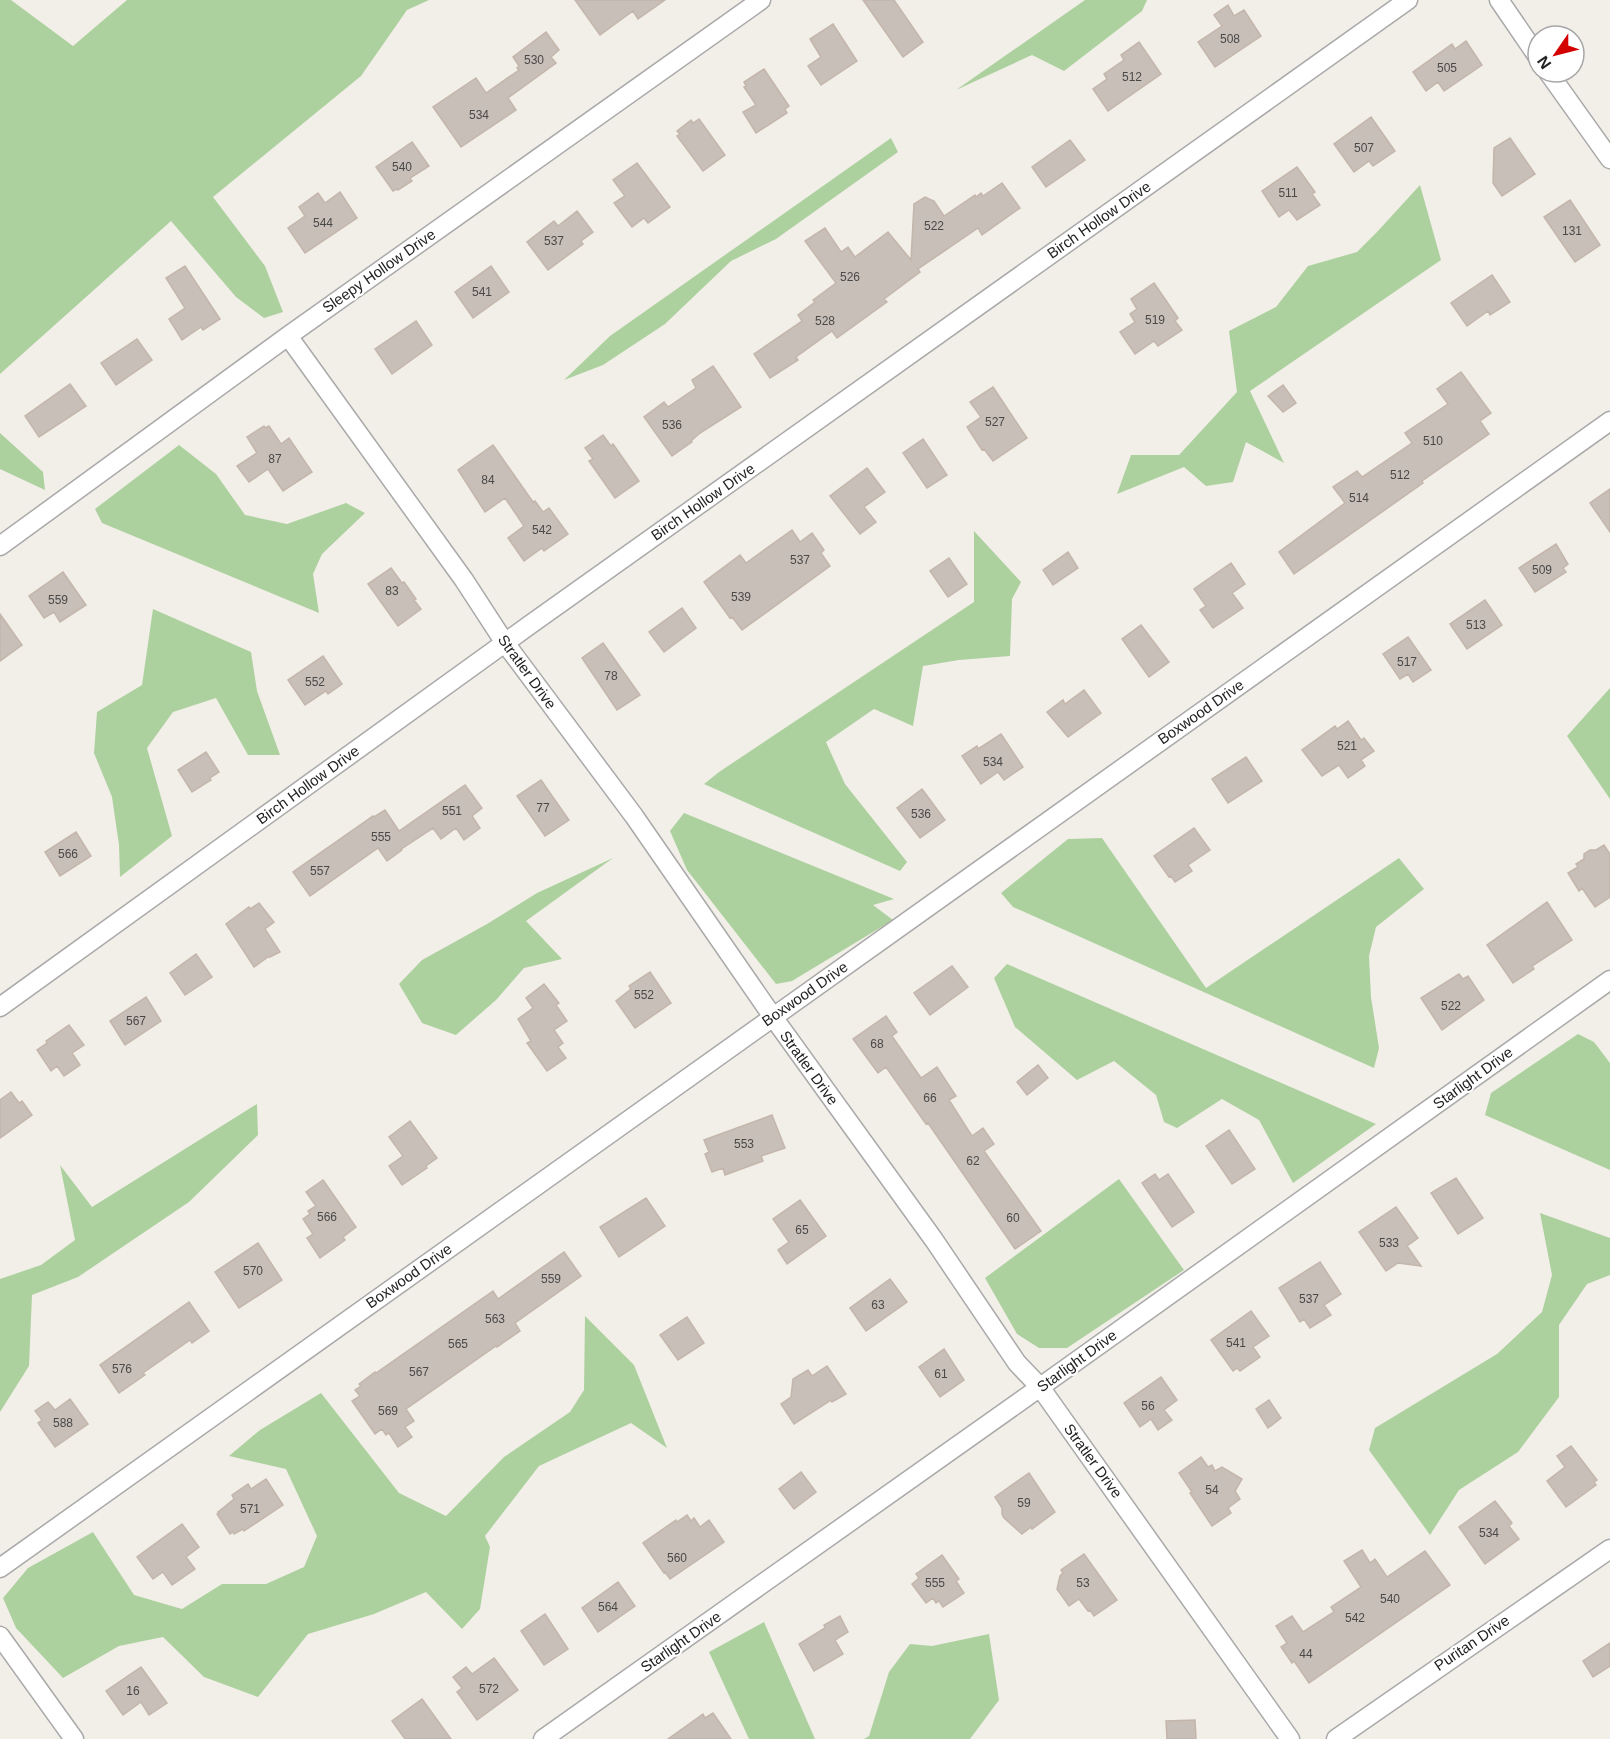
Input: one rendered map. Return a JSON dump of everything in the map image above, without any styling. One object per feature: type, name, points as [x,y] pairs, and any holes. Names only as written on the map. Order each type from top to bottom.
[{"type":"street","name":"Sleepy Hollow Drive","points":[[0,546],[288,336],[761,0]]},
{"type":"street","name":"Birch Hollow Drive","points":[[0,1006],[1408,0]]},
{"type":"street","points":[[1499,0],[1526,39]]},
{"type":"street","points":[[1557,84],[1610,159]]},
{"type":"street","name":"Stratler Drive","points":[[288,336],[464,580],[505,643],[634,816],[773,1017],[934,1240],[1017,1363],[1040,1387],[1290,1739]]},
{"type":"street","name":"Boxwood Drive","points":[[0,1568],[1610,421]]},
{"type":"street","name":"Starlight Drive","points":[[543,1739],[1610,980]]},
{"type":"street","name":"Puritan Drive","points":[[1336,1739],[1610,1549]]},
{"type":"street","points":[[0,1636],[74,1739]]},
{"type":"green space","points":[[0,0],[11,0],[73,46],[127,0],[429,0],[407,10],[361,76],[213,197],[265,266],[283,312],[264,318],[236,297],[171,221],[0,374]]},
{"type":"green space","points":[[1085,0],[1147,0],[1142,11],[1064,71],[1032,55],[956,90]]},
{"type":"green space","points":[[891,138],[898,152],[776,239],[731,261],[665,324],[603,365],[564,380],[610,336]]},
{"type":"green space","points":[[1420,185],[1441,260],[1250,391],[1284,463],[1246,442],[1233,482],[1206,486],[1184,467],[1117,494],[1131,455],[1179,455],[1237,392],[1229,331],[1276,307],[1308,266],[1357,252]]},
{"type":"green space","points":[[0,433],[43,472],[45,490],[0,469]]},
{"type":"green space","points":[[179,445],[216,474],[245,515],[287,524],[346,503],[365,513],[322,554],[313,574],[319,613],[102,523],[95,509]]},
{"type":"green space","points":[[974,531],[1021,582],[1012,599],[1010,656],[959,660],[923,666],[913,726],[874,709],[826,742],[845,784],[907,862],[900,871],[704,784],[974,602]]},
{"type":"green space","points":[[153,609],[251,652],[257,691],[280,755],[248,755],[216,698],[173,712],[147,748],[172,836],[120,877],[119,845],[112,797],[94,753],[97,712],[142,685]]},
{"type":"green space","points":[[1610,688],[1610,799],[1567,736]]},
{"type":"green space","points":[[684,813],[894,899],[873,905],[893,920],[792,981],[776,984],[687,870],[670,831]]},
{"type":"green space","points":[[1102,838],[1206,988],[1399,858],[1424,889],[1376,927],[1369,956],[1371,997],[1379,1048],[1374,1068],[1013,907],[1001,893],[1068,839]]},
{"type":"green space","points":[[613,858],[526,921],[562,959],[524,968],[496,1000],[456,1035],[422,1023],[399,984],[422,960],[537,893]]},
{"type":"green space","points":[[1007,964],[1376,1124],[1293,1183],[1259,1120],[1222,1099],[1177,1128],[1164,1122],[1156,1095],[1114,1061],[1077,1080],[1015,1027],[994,978]]},
{"type":"green space","points":[[1578,1034],[1594,1042],[1610,1063],[1610,1170],[1485,1115],[1491,1093]]},
{"type":"green space","points":[[257,1104],[258,1135],[189,1202],[78,1277],[32,1295],[29,1366],[0,1412],[0,1279],[41,1265],[75,1240],[60,1165],[92,1207]]},
{"type":"green space","points":[[1119,1179],[1184,1270],[1067,1348],[1039,1348],[1017,1334],[985,1278]]},
{"type":"green space","points":[[1540,1213],[1610,1238],[1610,1275],[1587,1284],[1559,1325],[1559,1397],[1518,1452],[1459,1490],[1430,1535],[1369,1450],[1375,1428],[1497,1354],[1542,1312],[1552,1275]]},
{"type":"green space","points":[[585,1316],[634,1365],[667,1448],[631,1423],[539,1466],[485,1536],[490,1547],[480,1609],[462,1629],[426,1592],[374,1614],[308,1634],[258,1697],[204,1677],[163,1637],[119,1646],[63,1678],[16,1628],[3,1598],[28,1568],[93,1532],[134,1595],[182,1609],[222,1584],[266,1584],[304,1567],[317,1536],[286,1469],[229,1456],[260,1430],[321,1393],[399,1493],[446,1516],[504,1457],[570,1412],[584,1390]]},
{"type":"green space","points":[[764,1622],[815,1739],[749,1739],[709,1652]]},
{"type":"green space","points":[[989,1634],[999,1700],[970,1739],[864,1739],[869,1736],[889,1672],[910,1644],[932,1646]]},
{"type":"building","points":[[575,0],[665,0],[638,19],[633,11],[600,35]]},
{"type":"building","points":[[863,0],[894,0],[923,42],[903,57]]},
{"type":"building","points":[[1228,5],[1234,16],[1244,10],[1261,36],[1215,67],[1198,42],[1222,26],[1214,15]]},
{"type":"building","points":[[833,24],[857,61],[821,85],[808,66],[821,57],[810,39]]},
{"type":"building","points":[[546,32],[559,50],[551,57],[556,63],[508,98],[516,110],[461,147],[433,107],[476,78],[486,93],[519,70],[513,57]]},
{"type":"building","points":[[1466,41],[1482,65],[1444,91],[1438,82],[1426,91],[1413,72],[1452,44],[1455,49]]},
{"type":"building","points":[[1139,42],[1161,74],[1108,111],[1093,89],[1107,79],[1104,74],[1124,60],[1121,55]]},
{"type":"building","points":[[764,69],[789,106],[785,109],[787,113],[756,133],[743,112],[756,105],[744,87],[746,86],[744,82]]},
{"type":"building","points":[[1371,117],[1395,151],[1373,166],[1369,161],[1354,172],[1334,144]]},
{"type":"building","points":[[699,119],[725,155],[703,171],[677,136],[680,134],[677,131],[691,120],[693,123]]},
{"type":"building","points":[[1510,138],[1535,174],[1502,196],[1493,183],[1494,148]]},
{"type":"building","points":[[1070,140],[1085,160],[1046,187],[1032,167]]},
{"type":"building","points":[[412,142],[429,166],[410,178],[412,181],[393,191],[376,167]]},
{"type":"building","points":[[637,163],[670,207],[648,223],[644,218],[632,227],[614,203],[625,196],[613,180]]},
{"type":"building","points":[[1297,167],[1315,192],[1312,194],[1320,205],[1297,220],[1289,210],[1279,217],[1262,191]]},
{"type":"building","points":[[1002,183],[1020,208],[982,235],[978,228],[918,269],[920,272],[884,299],[887,302],[837,338],[832,331],[796,357],[798,360],[770,378],[754,354],[802,321],[798,315],[815,302],[813,300],[836,283],[805,241],[825,228],[841,252],[848,247],[855,257],[888,232],[911,260],[914,204],[925,197],[934,201],[944,216],[975,195],[976,197],[981,193],[983,196]]},
{"type":"building","points":[[340,192],[357,218],[305,253],[288,228],[305,216],[299,207],[318,193],[325,203]]},
{"type":"building","points":[[1570,200],[1600,245],[1575,262],[1544,217]]},
{"type":"building","points":[[577,211],[593,232],[581,241],[583,244],[548,270],[527,242],[554,221],[558,226]]},
{"type":"building","points":[[185,266],[220,319],[203,330],[201,327],[182,340],[169,319],[185,308],[166,278]]},
{"type":"building","points":[[491,266],[509,292],[473,318],[455,292]]},
{"type":"building","points":[[1492,275],[1510,302],[1490,315],[1488,311],[1467,326],[1451,303]]},
{"type":"building","points":[[1154,283],[1178,318],[1175,321],[1182,330],[1158,346],[1154,341],[1135,354],[1120,332],[1135,322],[1130,314],[1137,309],[1131,299]]},
{"type":"building","points":[[416,321],[432,345],[392,374],[375,349]]},
{"type":"building","points":[[137,339],[152,360],[116,385],[101,363]]},
{"type":"building","points":[[713,366],[741,407],[700,433],[692,442],[672,456],[644,417],[664,402],[668,407],[696,388],[692,380]]},
{"type":"building","points":[[1461,372],[1491,413],[1480,421],[1489,434],[1294,574],[1279,552],[1345,503],[1333,487],[1357,471],[1362,477],[1412,443],[1405,433],[1448,404],[1437,389]]},
{"type":"building","points":[[70,384],[86,406],[39,437],[25,416]]},
{"type":"building","points":[[1283,385],[1296,403],[1283,412],[1268,396]]},
{"type":"building","points":[[993,387],[1027,438],[993,461],[984,449],[982,450],[967,427],[981,417],[970,402]]},
{"type":"building","points":[[264,426],[265,428],[269,426],[281,444],[289,438],[312,472],[283,491],[268,469],[249,482],[237,466],[257,453],[247,437]]},
{"type":"building","points":[[603,435],[611,446],[613,444],[639,481],[615,498],[589,461],[593,459],[585,448]]},
{"type":"building","points":[[923,439],[947,475],[927,488],[903,453]]},
{"type":"building","points":[[493,445],[533,502],[535,501],[543,512],[549,508],[568,534],[544,551],[542,548],[524,561],[508,538],[524,526],[505,498],[485,512],[458,470]]},
{"type":"building","points":[[867,468],[885,492],[864,507],[876,522],[860,534],[830,496]]},
{"type":"building","points":[[1610,489],[1610,532],[1590,503]]},
{"type":"building","points":[[792,530],[800,542],[812,533],[824,550],[821,553],[830,566],[742,630],[732,617],[730,618],[704,582],[740,555],[746,563]]},
{"type":"building","points":[[1556,544],[1568,564],[1563,568],[1566,572],[1535,592],[1519,568]]},
{"type":"building","points":[[1068,552],[1078,568],[1053,585],[1043,570]]},
{"type":"building","points":[[949,558],[967,584],[948,597],[930,571]]},
{"type":"building","points":[[1231,563],[1245,584],[1232,593],[1243,608],[1213,628],[1200,610],[1206,606],[1194,589]]},
{"type":"building","points":[[391,568],[402,583],[404,582],[421,609],[398,626],[368,584]]},
{"type":"building","points":[[63,572],[86,605],[60,622],[54,612],[44,618],[29,596]]},
{"type":"building","points":[[1485,600],[1502,625],[1467,649],[1450,624]]},
{"type":"building","points":[[682,608],[696,628],[664,652],[649,632]]},
{"type":"building","points":[[0,614],[22,645],[0,661]]},
{"type":"building","points":[[1141,625],[1169,662],[1149,677],[1122,639]]},
{"type":"building","points":[[1408,637],[1431,670],[1413,682],[1408,674],[1400,679],[1383,654]]},
{"type":"building","points":[[603,643],[640,695],[617,710],[582,658]]},
{"type":"building","points":[[323,656],[342,684],[328,694],[326,691],[305,705],[288,680]]},
{"type":"building","points":[[1084,690],[1101,713],[1068,737],[1047,712],[1063,700],[1065,704]]},
{"type":"building","points":[[1348,721],[1361,740],[1364,738],[1374,751],[1361,760],[1365,766],[1348,778],[1339,765],[1322,776],[1302,750],[1335,726],[1337,729]]},
{"type":"building","points":[[1001,734],[1023,767],[1004,780],[998,772],[981,784],[962,756]]},
{"type":"building","points":[[206,752],[219,772],[192,792],[178,770]]},
{"type":"building","points":[[1246,757],[1262,781],[1228,803],[1212,779]]},
{"type":"building","points":[[541,780],[569,820],[545,836],[517,796]]},
{"type":"building","points":[[465,785],[482,808],[472,816],[480,828],[464,840],[456,828],[441,839],[433,828],[387,861],[378,848],[310,896],[293,872],[373,816],[385,810],[399,831]]},
{"type":"building","points":[[922,789],[945,820],[920,838],[897,808]]},
{"type":"building","points":[[1194,828],[1210,850],[1188,865],[1192,871],[1175,882],[1154,856]]},
{"type":"building","points":[[76,832],[91,856],[60,876],[45,852]]},
{"type":"building","points":[[1604,845],[1610,854],[1610,897],[1595,907],[1582,888],[1579,891],[1568,873],[1578,867],[1576,864],[1584,859],[1584,854]]},
{"type":"building","points":[[1547,902],[1572,940],[1532,966],[1534,969],[1513,983],[1487,945]]},
{"type":"building","points":[[259,903],[274,922],[265,929],[280,952],[254,967],[226,924],[249,907],[250,909]]},
{"type":"building","points":[[196,954],[212,977],[185,995],[170,973]]},
{"type":"building","points":[[952,966],[968,987],[930,1015],[914,993]]},
{"type":"building","points":[[650,972],[671,1003],[635,1028],[616,1001],[631,989],[629,986]]},
{"type":"building","points":[[1459,974],[1463,979],[1468,976],[1484,1000],[1442,1030],[1421,998]]},
{"type":"building","points":[[544,984],[559,1003],[556,1005],[567,1021],[554,1030],[563,1043],[558,1047],[566,1058],[547,1071],[527,1043],[531,1041],[518,1019],[533,1008],[526,998]]},
{"type":"building","points":[[146,997],[161,1021],[125,1045],[110,1021]]},
{"type":"building","points":[[886,1016],[897,1032],[892,1036],[921,1078],[937,1067],[956,1096],[949,1100],[972,1136],[983,1128],[994,1144],[984,1151],[1041,1231],[1015,1249],[928,1123],[926,1124],[886,1067],[878,1073],[853,1039]]},
{"type":"building","points":[[69,1025],[84,1045],[72,1053],[80,1065],[64,1076],[57,1066],[51,1071],[37,1050]]},
{"type":"building","points":[[1038,1065],[1048,1078],[1027,1095],[1017,1082]]},
{"type":"building","points":[[11,1092],[19,1103],[22,1101],[32,1115],[0,1138],[0,1100]]},
{"type":"building","points":[[772,1115],[785,1148],[761,1156],[763,1161],[725,1175],[723,1168],[712,1172],[705,1154],[709,1152],[704,1140]]},
{"type":"building","points":[[410,1121],[437,1158],[426,1166],[427,1168],[402,1185],[389,1166],[403,1156],[389,1137]]},
{"type":"building","points":[[1229,1130],[1255,1169],[1232,1184],[1206,1146]]},
{"type":"building","points":[[1155,1174],[1159,1180],[1168,1174],[1194,1212],[1172,1227],[1142,1183]]},
{"type":"building","points":[[1456,1178],[1483,1218],[1458,1234],[1431,1193]]},
{"type":"building","points":[[323,1180],[356,1227],[343,1237],[345,1240],[320,1258],[307,1238],[313,1234],[303,1219],[310,1214],[308,1211],[316,1206],[306,1192]]},
{"type":"building","points":[[646,1198],[665,1226],[619,1257],[600,1227]]},
{"type":"building","points":[[800,1200],[826,1236],[787,1264],[778,1250],[789,1242],[773,1219]]},
{"type":"building","points":[[1396,1207],[1418,1238],[1407,1246],[1421,1266],[1398,1263],[1386,1271],[1359,1232]]},
{"type":"building","points":[[258,1243],[282,1280],[239,1308],[215,1272]]},
{"type":"building","points":[[564,1252],[581,1276],[515,1323],[520,1331],[406,1409],[414,1421],[405,1427],[412,1437],[398,1447],[389,1433],[386,1435],[382,1429],[375,1434],[352,1401],[360,1396],[355,1390],[361,1386],[359,1384],[493,1291],[498,1299]]},
{"type":"building","points":[[1320,1262],[1341,1294],[1324,1305],[1331,1315],[1310,1328],[1304,1319],[1300,1322],[1279,1288]]},
{"type":"building","points":[[890,1279],[907,1302],[866,1331],[850,1308]]},
{"type":"building","points":[[189,1302],[209,1331],[192,1343],[190,1340],[119,1393],[100,1365]]},
{"type":"building","points":[[1251,1311],[1269,1336],[1253,1347],[1260,1357],[1240,1371],[1237,1368],[1233,1371],[1211,1340]]},
{"type":"building","points":[[687,1317],[704,1343],[678,1360],[660,1335]]},
{"type":"building","points":[[944,1349],[964,1380],[940,1397],[919,1367]]},
{"type":"building","points":[[827,1366],[846,1394],[832,1402],[831,1400],[794,1424],[781,1404],[791,1397],[793,1379],[808,1370],[812,1376]]},
{"type":"building","points":[[1161,1377],[1177,1400],[1164,1410],[1172,1420],[1158,1430],[1151,1419],[1140,1427],[1124,1403]]},
{"type":"building","points":[[70,1399],[88,1424],[55,1447],[38,1423],[42,1420],[35,1411],[48,1402],[55,1410]]},
{"type":"building","points":[[1269,1400],[1281,1418],[1268,1428],[1256,1409]]},
{"type":"building","points":[[1571,1446],[1597,1480],[1594,1482],[1596,1485],[1566,1507],[1547,1481],[1565,1467],[1557,1456]]},
{"type":"building","points":[[1201,1457],[1208,1467],[1212,1465],[1215,1471],[1222,1467],[1242,1479],[1235,1491],[1240,1499],[1228,1508],[1231,1513],[1212,1526],[1179,1473]]},
{"type":"building","points":[[801,1472],[816,1492],[794,1509],[779,1489]]},
{"type":"building","points":[[1029,1473],[1055,1512],[1022,1534],[1004,1518],[1002,1508],[995,1497]]},
{"type":"building","points":[[266,1479],[283,1505],[244,1531],[243,1529],[230,1534],[217,1514],[218,1512],[234,1499],[232,1495],[248,1484],[251,1489]]},
{"type":"building","points":[[1495,1501],[1512,1523],[1509,1526],[1519,1539],[1485,1564],[1459,1527]]},
{"type":"building","points":[[687,1515],[691,1521],[694,1518],[700,1527],[709,1520],[724,1542],[670,1579],[643,1543]]},
{"type":"building","points":[[182,1524],[199,1547],[186,1557],[195,1569],[172,1585],[163,1572],[153,1579],[137,1557]]},
{"type":"building","points":[[1362,1550],[1370,1563],[1375,1559],[1387,1577],[1425,1551],[1450,1585],[1309,1683],[1281,1647],[1287,1643],[1276,1626],[1292,1616],[1303,1632],[1334,1612],[1331,1607],[1361,1587],[1344,1561]]},
{"type":"building","points":[[1084,1554],[1117,1600],[1094,1616],[1079,1599],[1069,1606],[1057,1589],[1063,1573],[1061,1570]]},
{"type":"building","points":[[942,1555],[959,1579],[956,1581],[964,1593],[943,1607],[933,1598],[926,1603],[912,1584],[919,1578],[916,1574]]},
{"type":"building","points":[[618,1582],[635,1606],[598,1632],[582,1608]]},
{"type":"building","points":[[545,1614],[568,1649],[544,1665],[521,1631]]},
{"type":"building","points":[[840,1616],[848,1632],[835,1640],[843,1654],[814,1671],[799,1644]]},
{"type":"building","points":[[1610,1643],[1610,1666],[1593,1677],[1583,1661]]},
{"type":"building","points":[[494,1658],[518,1690],[477,1720],[457,1692],[462,1688],[453,1677],[466,1667],[472,1674]]},
{"type":"building","points":[[141,1667],[167,1703],[149,1715],[141,1702],[123,1715],[106,1691]]},
{"type":"building","points":[[422,1699],[451,1739],[405,1739],[392,1721]]},
{"type":"building","points":[[713,1713],[731,1739],[668,1739],[703,1714],[705,1718]]},
{"type":"building","points":[[1195,1720],[1196,1739],[1167,1739],[1166,1721]]}]
